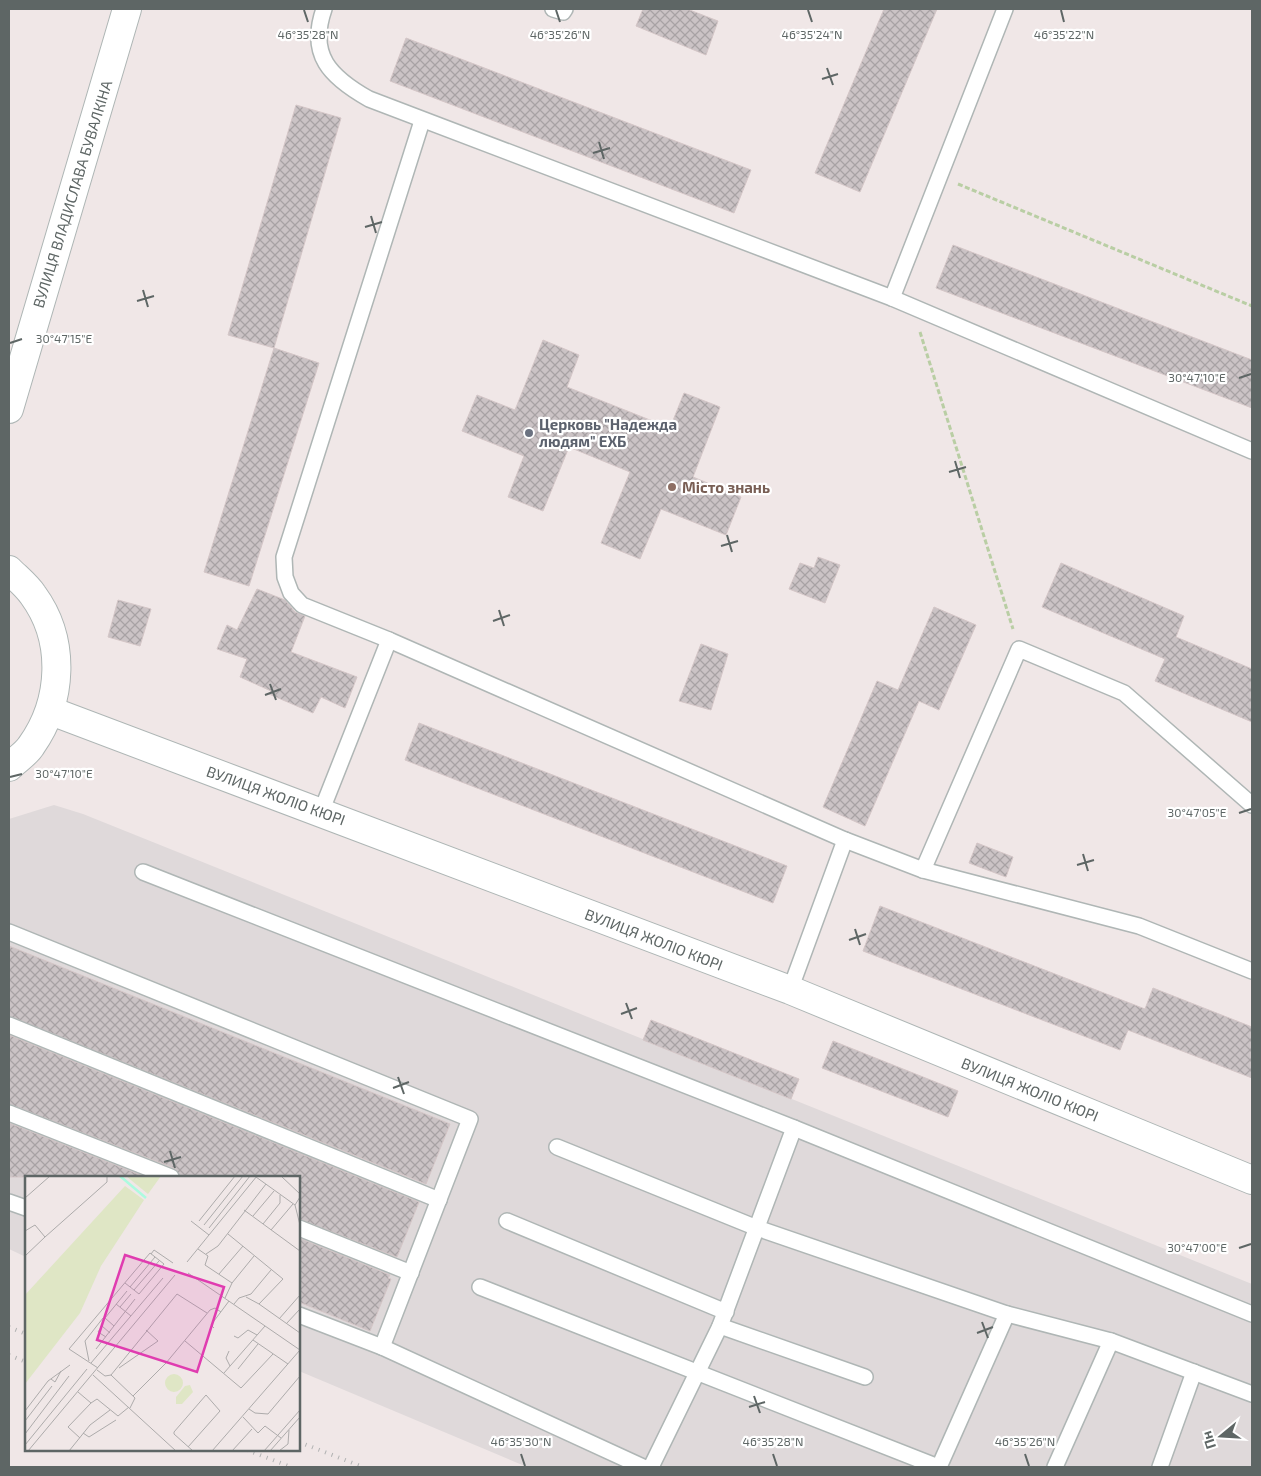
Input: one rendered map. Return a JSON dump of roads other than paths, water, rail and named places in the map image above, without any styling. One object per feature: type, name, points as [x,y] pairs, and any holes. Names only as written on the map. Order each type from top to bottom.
[{"type":"street","name":"ВУЛИЦЯ ВЛАДИСЛАВА БУВАЛКІНА","points":[[9,409],[127,9]]},
{"type":"street","points":[[9,570],[33,594],[52,631],[58,671],[51,711],[31,747],[9,767]]},
{"type":"street","name":"ВУЛИЦЯ ЖОЛІО КЮРІ","points":[[51,711],[790,990],[1252,1180]]},
{"type":"lane","points":[[324,9],[318,26],[317,39],[325,64],[349,88],[369,99],[422,121],[892,298],[1252,451]]},
{"type":"lane","points":[[553,9],[563,12],[566,9]]},
{"type":"lane","points":[[892,298],[1004,9]]},
{"type":"lane","points":[[422,121],[284,557],[284,576],[291,592],[302,605],[389,640],[845,840],[923,870],[1139,926],[1252,971]]},
{"type":"lane","points":[[321,812],[389,640]]},
{"type":"lane","points":[[923,870],[1019,649],[1124,693],[1252,805]]},
{"type":"lane","points":[[790,990],[845,840]]},
{"type":"lane","points":[[143,872],[794,1128],[1252,1314]]},
{"type":"lane","points":[[9,932],[470,1119],[382,1348]]},
{"type":"lane","points":[[9,1025],[439,1200]]},
{"type":"lane","points":[[9,1113],[168,1176]]},
{"type":"lane","points":[[651,1467],[695,1373],[723,1319],[794,1128]]},
{"type":"lane","points":[[556,1147],[757,1228],[1007,1314],[1110,1341],[1252,1394]]},
{"type":"lane","points":[[9,1202],[25,1208]]},
{"type":"lane","points":[[506,1221],[723,1319],[865,1377]]},
{"type":"lane","points":[[300,1228],[411,1273]]},
{"type":"lane","points":[[480,1287],[695,1373],[939,1467],[1007,1314]]},
{"type":"lane","points":[[300,1315],[382,1348],[643,1467]]},
{"type":"lane","points":[[1055,1467],[1110,1341]]},
{"type":"lane","points":[[1160,1467],[1194,1372]]},
{"type":"railway","points":[[9,1327],[25,1334]]},
{"type":"railway","points":[[9,1355],[25,1362]]},
{"type":"railway","points":[[300,1442],[363,1467]]},
{"type":"railway","points":[[250,1451],[291,1467]]},
{"type":"place","name":"Церковь \"Надежда людям\" ЕХБ","points":[[529,433]]},
{"type":"place","name":"Місто знань","points":[[672,487]]}]
